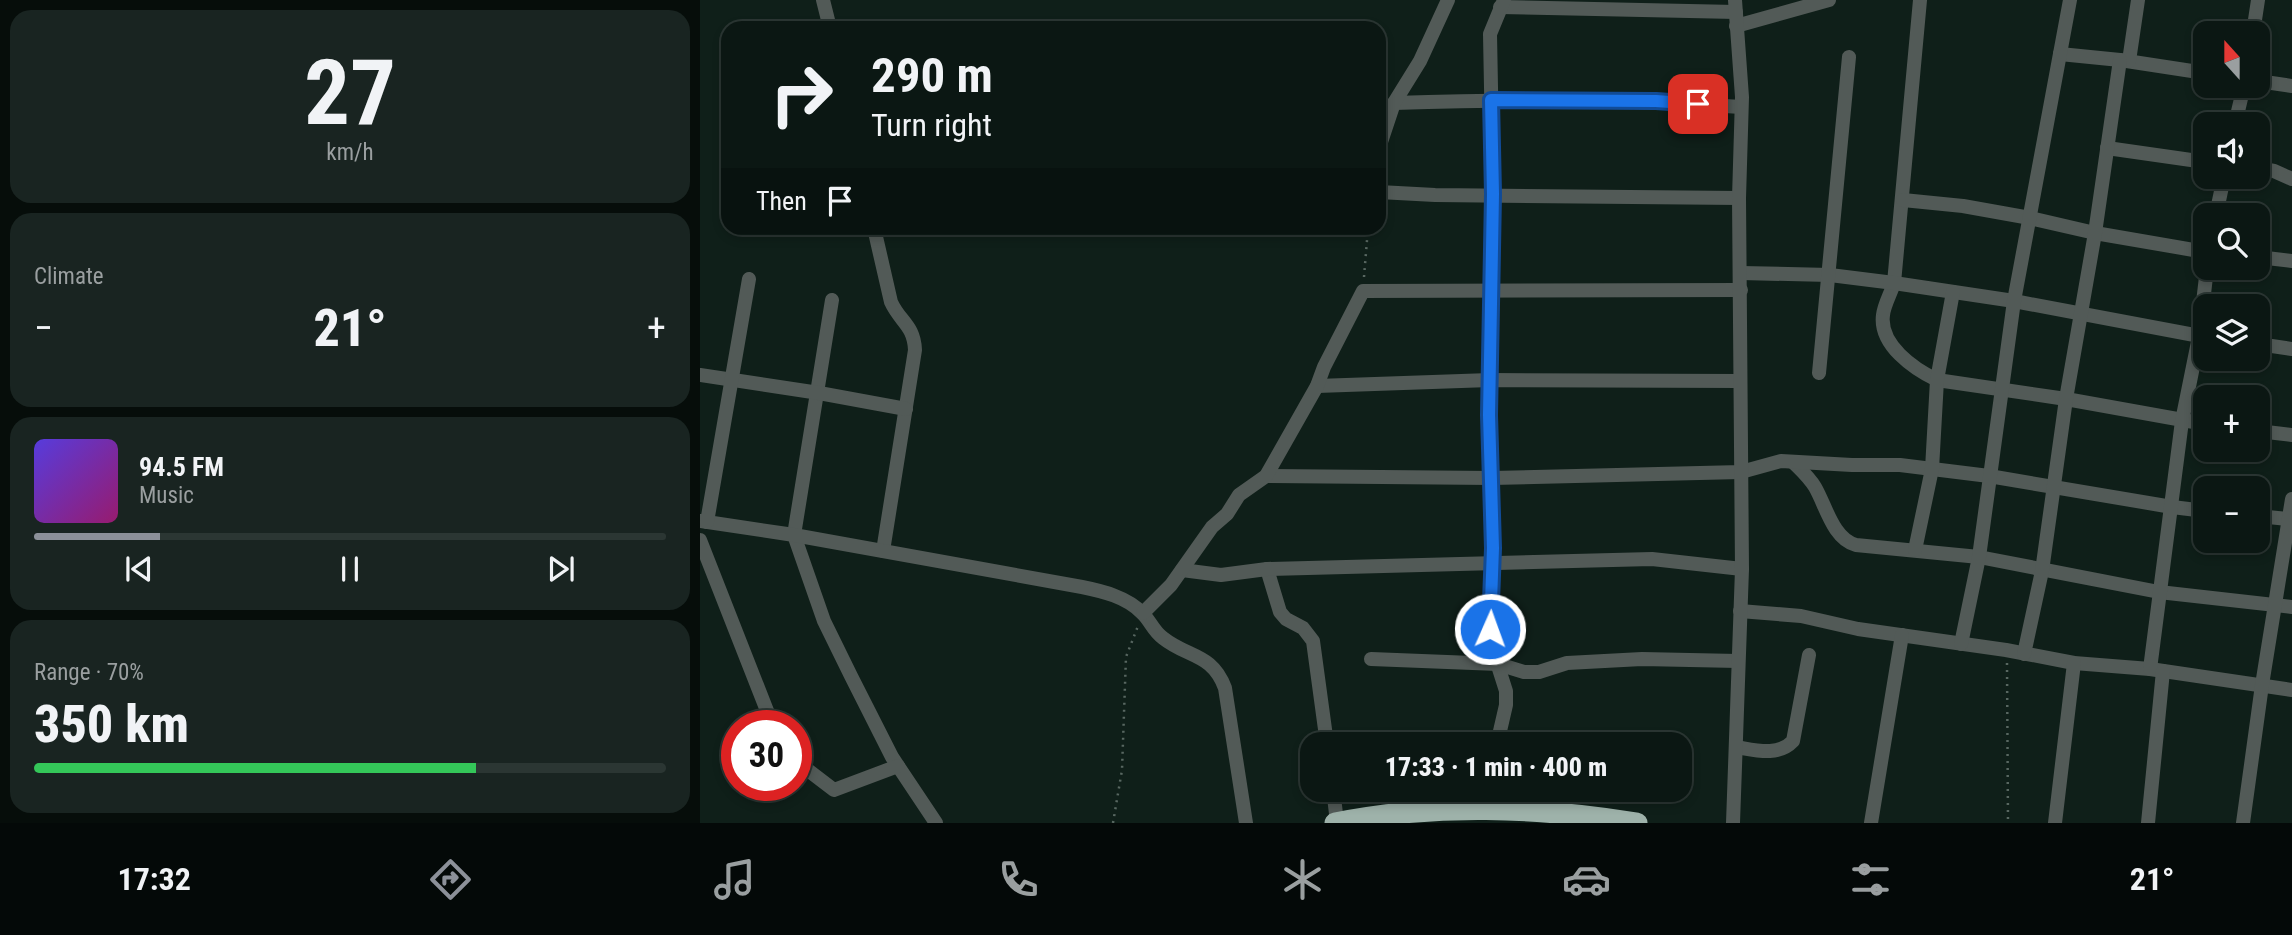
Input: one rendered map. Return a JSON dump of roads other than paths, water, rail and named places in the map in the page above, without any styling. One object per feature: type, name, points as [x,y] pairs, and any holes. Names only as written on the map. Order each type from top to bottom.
[{"type":"highway","points":[[1336,823],[1468,802]]},
{"type":"highway","points":[[1501,802],[1637,823]]},
{"type":"street","points":[[823,0],[828,21]]},
{"type":"street","points":[[1386,127],[1394,103],[1420,61],[1448,0]]},
{"type":"street","points":[[1500,732],[1506,705],[1506,691],[1490,629],[1492,478],[1489,290],[1493,194],[1490,34],[1502,4],[1736,13],[1829,0]]},
{"type":"street","points":[[1920,0],[1894,283],[1883,314],[1884,324],[1895,349],[1922,373],[1937,380],[2000,388],[2193,422]]},
{"type":"street","points":[[1961,644],[1979,557],[2014,301],[2070,0]]},
{"type":"street","points":[[2024,654],[2042,571],[2066,400],[2107,148],[2137,0]]},
{"type":"street","points":[[2255,21],[2258,0]]},
{"type":"street","points":[[1733,823],[1742,569],[1739,198],[1741,107],[1736,13]]},
{"type":"street","points":[[2060,54],[2125,60],[2193,71]]},
{"type":"street","points":[[1819,373],[1849,57]]},
{"type":"street","points":[[2270,83],[2292,86]]},
{"type":"street","points":[[1394,103],[1491,100],[1656,101],[1741,107]]},
{"type":"street","points":[[2107,148],[2193,160]]},
{"type":"street","points":[[2270,169],[2292,179]]},
{"type":"street","points":[[1386,192],[1739,198]]},
{"type":"street","points":[[1903,200],[1962,206],[2193,250]]},
{"type":"street","points":[[876,235],[894,310],[910,327],[915,339],[883,551]]},
{"type":"street","points":[[2270,258],[2292,261]]},
{"type":"street","points":[[1741,272],[1829,275],[1894,283],[2014,301],[2193,335]]},
{"type":"street","points":[[749,279],[704,521],[1105,592],[1122,599],[1143,613],[1160,636],[1204,659],[1217,671],[1222,681],[1247,823]]},
{"type":"street","points":[[1143,613],[1182,570],[1212,527],[1227,514],[1239,495],[1266,476],[1317,386],[1363,291],[1741,290]]},
{"type":"street","points":[[1914,550],[1931,469],[1937,380],[1953,292]]},
{"type":"street","points":[[832,300],[794,535],[824,621],[898,766],[936,823]]},
{"type":"street","points":[[2270,346],[2292,349]]},
{"type":"street","points":[[2148,823],[2159,592],[2182,421],[2194,371]]},
{"type":"street","points":[[700,375],[906,409]]},
{"type":"street","points":[[1317,386],[1490,380],[1740,381]]},
{"type":"street","points":[[2270,432],[2292,435]]},
{"type":"street","points":[[1266,476],[1492,478],[1741,472],[1769,463],[1793,462],[1852,466],[1900,465],[1989,476],[2193,510]]},
{"type":"street","points":[[1793,462],[1815,487],[1840,536],[1846,542],[1856,545],[1979,557],[2159,592],[2292,607]]},
{"type":"street","points":[[2244,823],[2262,685],[2292,499]]},
{"type":"street","points":[[2270,517],[2288,519]]},
{"type":"street","points":[[700,540],[767,710]]},
{"type":"street","points":[[1182,570],[1221,575],[1266,569],[1652,559],[1742,569]]},
{"type":"street","points":[[1266,569],[1280,612],[1286,619],[1303,628],[1314,641],[1325,732]]},
{"type":"street","points":[[1740,611],[1801,616],[1858,629],[2007,650],[2074,663],[2156,670],[2292,690]]},
{"type":"street","points":[[1871,823],[1902,635]]},
{"type":"street","points":[[1736,747],[1775,751],[1786,748],[1793,741],[1809,655]]},
{"type":"street","points":[[1371,659],[1498,664],[1524,672],[1539,672],[1567,663],[1642,659],[1738,660]]},
{"type":"street","points":[[2055,823],[2074,663]]},
{"type":"street","points":[[812,773],[834,790],[898,766]]},
{"type":"street","points":[[1334,802],[1336,823]]}]
